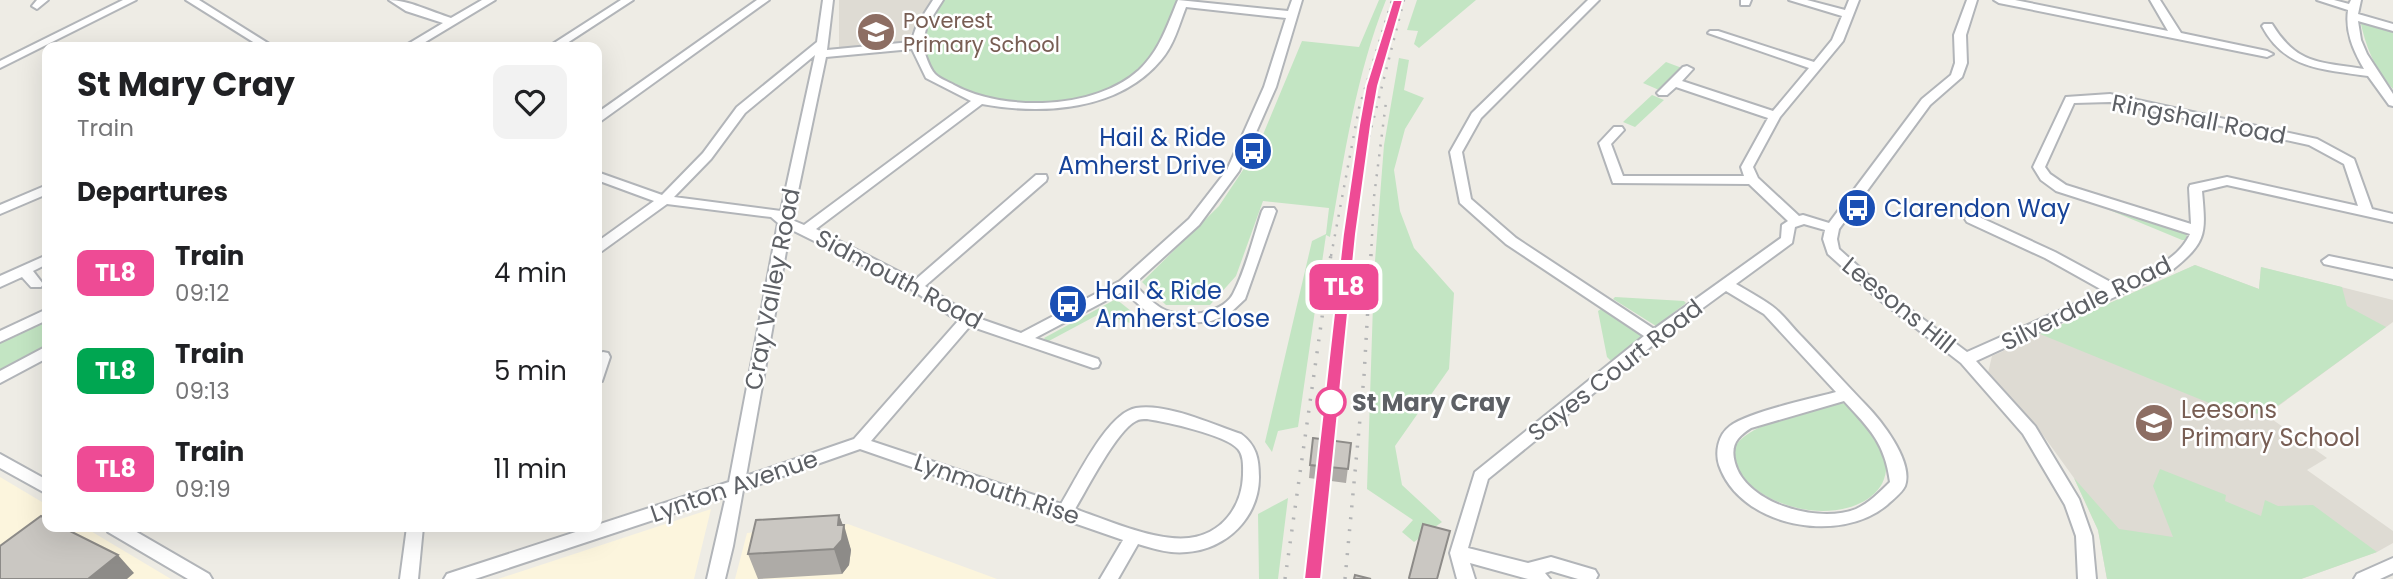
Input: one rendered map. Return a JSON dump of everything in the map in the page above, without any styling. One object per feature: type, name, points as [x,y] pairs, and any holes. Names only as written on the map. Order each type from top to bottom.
[{"type":"street","points":[[57,42],[131,0]]},
{"type":"street","points":[[191,0],[260,42]]},
{"type":"street","points":[[394,0],[410,9],[452,22]]},
{"type":"street","points":[[418,42],[490,0]]},
{"type":"street","points":[[562,42],[628,0]]},
{"type":"street","points":[[602,114],[764,0]]},
{"type":"street","name":"Cray Valley Road","points":[[716,579],[828,0]]},
{"type":"street","points":[[938,0],[922,25],[916,45],[930,76],[980,100],[1021,106],[1065,104],[1104,93],[1133,80],[1157,58],[1182,1],[1292,15]]},
{"type":"street","points":[[1021,339],[1125,284],[1194,222],[1233,171],[1270,87],[1297,0]]},
{"type":"street","points":[[1594,0],[1476,116],[1456,152],[1465,200],[1511,241],[1654,336]]},
{"type":"street","points":[[1794,0],[1849,14]]},
{"type":"street","points":[[1832,228],[1812,220],[1795,220],[1752,180],[1747,167],[1775,116],[1837,40],[1854,0]]},
{"type":"street","name":"Leesons Hill","points":[[1972,0],[1961,35],[1961,63],[1956,77],[1926,102],[1832,228],[1830,239],[1833,251],[1881,295],[1966,359],[2029,430],[2073,504],[2084,536],[2087,579]]},
{"type":"street","points":[[1999,0],[2267,54]]},
{"type":"street","points":[[2155,0],[2177,36]]},
{"type":"street","points":[[2322,0],[2354,8],[2393,28]]},
{"type":"street","points":[[2354,8],[2357,46],[2370,73],[2393,102]]},
{"type":"street","points":[[2267,26],[2273,40],[2297,60],[2370,73]]},
{"type":"street","points":[[1714,33],[1814,66]]},
{"type":"street","points":[[602,244],[664,200],[707,156],[741,110],[820,49],[916,45]]},
{"type":"street","points":[[0,65],[42,48]]},
{"type":"street","points":[[1663,93],[1687,69]]},
{"type":"street","points":[[1674,82],[1775,116]]},
{"type":"street","name":"Ringshall Road","points":[[2198,230],[2061,188],[2045,177],[2039,167],[2070,100],[2110,98],[2313,142],[2350,162],[2367,213]]},
{"type":"street","points":[[806,230],[980,100]]},
{"type":"street","points":[[1618,130],[1605,143],[1618,180],[1752,180]]},
{"type":"street","name":"Sidmouth Road","points":[[602,178],[664,200],[775,213],[785,222],[916,286],[967,320],[1093,363]]},
{"type":"street","points":[[916,286],[1041,178]]},
{"type":"street","points":[[2198,230],[2195,188],[2227,181],[2393,218]]},
{"type":"street","points":[[0,210],[42,191]]},
{"type":"street","points":[[1125,284],[1153,310],[1165,316],[1182,319],[1211,316],[1224,311],[1238,299],[1269,211]]},
{"type":"street","points":[[1972,219],[2050,255],[2115,291]]},
{"type":"street","name":"Sayes Court Road","points":[[1458,553],[1481,476],[1654,336],[1787,240],[1789,225],[1795,220]]},
{"type":"street","name":"Silverdale Road","points":[[1966,359],[2166,268],[2192,248],[2198,230]]},
{"type":"street","points":[[2329,261],[2393,274]]},
{"type":"street","points":[[0,282],[42,262]]},
{"type":"street","points":[[24,270],[36,284]]},
{"type":"street","points":[[1726,284],[1769,311],[1847,394],[1887,437],[1896,461],[1898,484],[1879,503],[1856,516],[1825,519],[1776,508],[1756,500],[1741,487],[1727,466],[1725,446],[1732,433],[1746,424],[1847,394]]},
{"type":"street","points":[[0,337],[42,316]]},
{"type":"street","name":"Lynton Avenue","points":[[602,530],[860,443],[967,320]]},
{"type":"street","points":[[0,378],[42,354]]},
{"type":"street","name":"Lynmouth Rise","points":[[860,443],[1135,536],[1174,546],[1204,541],[1229,528],[1244,513],[1251,495],[1251,454],[1246,445],[1236,438],[1156,414],[1134,414],[1119,425],[1065,512]]},
{"type":"street","points":[[0,460],[42,485]]},
{"type":"street","points":[[123,532],[203,579]]},
{"type":"street","points":[[409,579],[414,532]]},
{"type":"street","name":"Lynton Avenue","points":[[453,579],[597,532]]},
{"type":"street","points":[[1109,579],[1135,536]]},
{"type":"street","points":[[1458,553],[1534,575],[1551,564],[1589,575]]},
{"type":"street","points":[[1458,553],[1466,579]]},
{"type":"street","points":[[2363,579],[2393,565]]},
{"type":"shaded area","name":"Poverest Primary School","points":[[839,0],[931,0],[905,44],[839,49]]},
{"type":"shaded area","name":"Leesons Primary School","points":[[2195,265],[2259,289],[2261,267],[2393,300],[2393,322],[2266,415],[2327,458],[2307,470],[2393,531],[2393,543],[2377,552],[2301,579],[2107,579],[2098,530],[2074,478],[2040,431],[1987,377],[1992,356]]},
{"type":"shaded area","points":[[0,477],[42,502],[42,532],[92,532],[171,579],[0,579]]},
{"type":"shaded area","points":[[711,509],[694,579],[498,579]]},
{"type":"shaded area","points":[[848,524],[997,579],[735,579],[747,533]]},
{"type":"green space","points":[[942,0],[1180,0],[1157,52],[1133,75],[1111,88],[1085,97],[1031,104],[979,95],[950,82],[931,69],[922,53],[922,39],[926,25]]},
{"type":"green space","points":[[1379,0],[1386,0],[1359,87],[1330,237],[1326,235],[1298,427],[1278,431],[1272,452],[1265,442],[1312,241],[1326,234],[1329,208],[1263,201],[1236,276],[1210,305],[1166,305],[1142,282],[1219,206],[1257,149],[1302,41],[1359,47]]},
{"type":"green space","points":[[1417,0],[1476,0],[1419,48],[1414,44],[1418,31],[1407,30]]},
{"type":"green space","points":[[2360,20],[2393,29],[2393,89],[2372,57]]},
{"type":"green space","points":[[1399,58],[1409,60],[1404,90],[1424,98],[1405,129],[1394,170],[1400,211],[1414,248],[1454,293],[1449,369],[1395,446],[1402,485],[1442,522],[1414,542],[1402,532],[1413,520],[1367,489],[1374,274],[1384,145]]},
{"type":"green space","points":[[1666,62],[1682,68],[1659,90],[1643,83]]},
{"type":"green space","points":[[1652,95],[1664,100],[1635,127],[1623,122]]},
{"type":"green space","points":[[2095,204],[2182,231],[2187,235],[2185,240],[2182,240]]},
{"type":"green space","points":[[2195,265],[2259,289],[2261,267],[2342,287],[2347,306],[2386,327],[2265,415],[2219,407],[2040,334]]},
{"type":"green space","points":[[1615,297],[1686,303],[1656,326],[1613,299]]},
{"type":"green space","points":[[1116,299],[1141,319],[1136,325],[1118,319],[1113,322],[1103,312],[1047,342],[1044,338]]},
{"type":"green space","points":[[1601,309],[1643,336],[1611,361],[1607,357],[1598,311]]},
{"type":"green space","points":[[42,321],[42,350],[0,373],[0,342]]},
{"type":"green space","points":[[1842,403],[1858,413],[1881,445],[1886,465],[1883,482],[1872,496],[1856,505],[1836,510],[1814,511],[1790,506],[1768,497],[1749,484],[1738,471],[1733,456],[1738,443],[1750,432],[1789,416]]},
{"type":"green space","points":[[2160,469],[2226,495],[2225,501],[2261,516],[2265,500],[2278,506],[2313,505],[2377,552],[2301,579],[2107,579],[2098,530],[2074,478],[2119,529],[2173,537],[2153,486]]},
{"type":"green space","points":[[1288,498],[1278,579],[1259,579],[1258,514]]},
{"type":"building","points":[[1313,438],[1351,443],[1348,469],[1310,465]]},
{"type":"building","points":[[839,515],[838,525],[844,525],[842,540],[834,549],[748,554],[756,520]]},
{"type":"building","points":[[41,516],[42,532],[72,532],[118,555],[88,579],[0,579],[0,546]]},
{"type":"building","points":[[1423,524],[1450,531],[1437,579],[1409,578]]},
{"type":"building","points":[[1355,575],[1371,579],[1354,579]]},
{"type":"railway","points":[[1331,256],[1359,108],[1392,0]]},
{"type":"railway","points":[[1369,137],[1404,0]]},
{"type":"railway","points":[[1371,256],[1374,197],[1386,102]]},
{"type":"railway","points":[[1348,256],[1365,125]]},
{"type":"railway","points":[[1285,579],[1331,254]]},
{"type":"railway","points":[[1313,579],[1348,254]]},
{"type":"railway","points":[[1345,579],[1364,376],[1371,254]]},
{"type":"train","name":"TL8","points":[[1313,579],[1349,234],[1365,125],[1372,86],[1398,0]]},
{"type":"place","name":"Poverest Primary School","points":[[876,32]]},
{"type":"place","name":"Hail & Ride Amherst Drive","points":[[1253,151]]},
{"type":"place","name":"Clarendon Way","points":[[1857,208]]},
{"type":"place","name":"Hail & Ride Amherst Close","points":[[1068,304]]},
{"type":"place","name":"St Mary Cray","points":[[1331,402]]},
{"type":"place","name":"Leesons Primary School","points":[[2154,423]]}]
